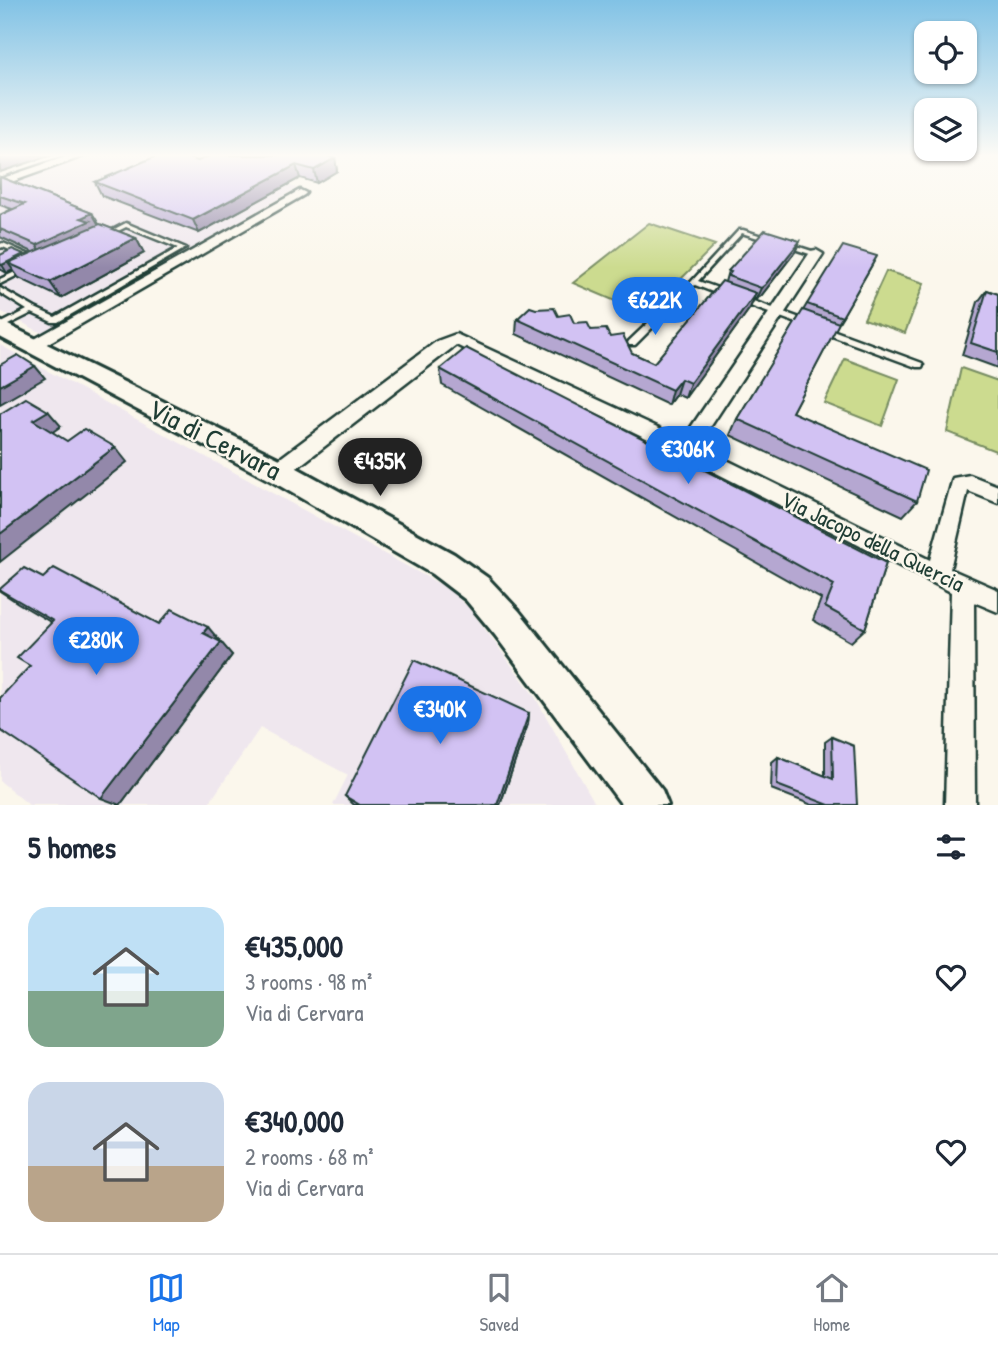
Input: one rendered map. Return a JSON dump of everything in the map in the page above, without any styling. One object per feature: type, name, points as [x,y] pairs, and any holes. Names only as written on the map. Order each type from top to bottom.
[{"type":"street","points":[[32,345],[300,193]]},
{"type":"street","points":[[686,449],[816,254]]},
{"type":"street","name":"Via di Cervara","points":[[0,328],[278,471],[443,564],[477,589],[507,622],[648,805]]},
{"type":"street","name":"Via Jacopo della Quercia","points":[[278,471],[443,345],[456,339],[686,449],[937,575],[998,601]]},
{"type":"street","points":[[937,575],[960,484],[970,483],[998,495]]},
{"type":"street","points":[[960,805],[963,586]]},
{"type":"lane","points":[[0,290],[32,310],[55,320],[183,248],[126,225],[103,236]]},
{"type":"lane","points":[[632,343],[741,231],[816,254]]},
{"type":"lane","points":[[0,246],[43,263],[0,282]]},
{"type":"lane","points":[[694,282],[919,365]]},
{"type":"lane","points":[[0,328],[32,310]]},
{"type":"shaded area","points":[[0,193],[289,193],[42,333],[0,311]]},
{"type":"shaded area","points":[[0,345],[447,588],[470,609],[535,697],[596,805],[333,805],[348,775],[260,728],[208,805],[29,805],[0,781]]},
{"type":"green space","points":[[649,223],[715,245],[646,314],[573,283]]},
{"type":"green space","points":[[886,271],[924,283],[905,333],[864,319]]},
{"type":"green space","points":[[845,359],[899,379],[882,426],[824,403]]},
{"type":"green space","points":[[961,368],[998,381],[998,452],[947,432]]},
{"type":"building","points":[[0,193],[40,193],[92,213],[81,218],[90,221],[37,245],[0,229],[0,215],[25,204],[0,196]]},
{"type":"building","points":[[122,193],[244,193],[193,220]]},
{"type":"building","points":[[100,224],[136,238],[50,282],[8,263]]},
{"type":"building","points":[[765,230],[800,241],[761,288],[728,276],[731,272],[728,271]]},
{"type":"building","points":[[843,246],[877,256],[842,317],[807,304]]},
{"type":"building","points":[[12,249],[24,254],[0,264],[0,255]]},
{"type":"building","points":[[722,281],[756,293],[690,383],[681,379],[672,390],[517,319],[530,307],[554,308],[558,316],[570,314],[574,323],[587,322],[591,330],[606,329],[610,337],[623,335],[632,353],[654,363]]},
{"type":"building","points":[[987,290],[998,294],[998,352],[971,343]]},
{"type":"building","points":[[803,310],[839,323],[792,412],[926,470],[917,501],[737,419]]},
{"type":"building","points":[[466,348],[886,563],[865,629],[825,607],[834,585],[440,369]]},
{"type":"building","points":[[18,355],[35,366],[0,386],[0,365]]},
{"type":"building","points":[[26,398],[48,411],[33,420],[67,441],[84,429],[115,447],[0,534],[0,414]]},
{"type":"building","points":[[24,568],[43,578],[54,568],[159,624],[172,609],[208,627],[203,633],[221,642],[101,798],[0,730],[0,698],[30,666],[17,658],[53,621],[0,590]]},
{"type":"building","points":[[414,660],[529,713],[497,805],[360,805],[345,796]]},
{"type":"building","points":[[832,737],[854,746],[857,805],[829,805],[777,785],[778,757],[833,779]]}]
